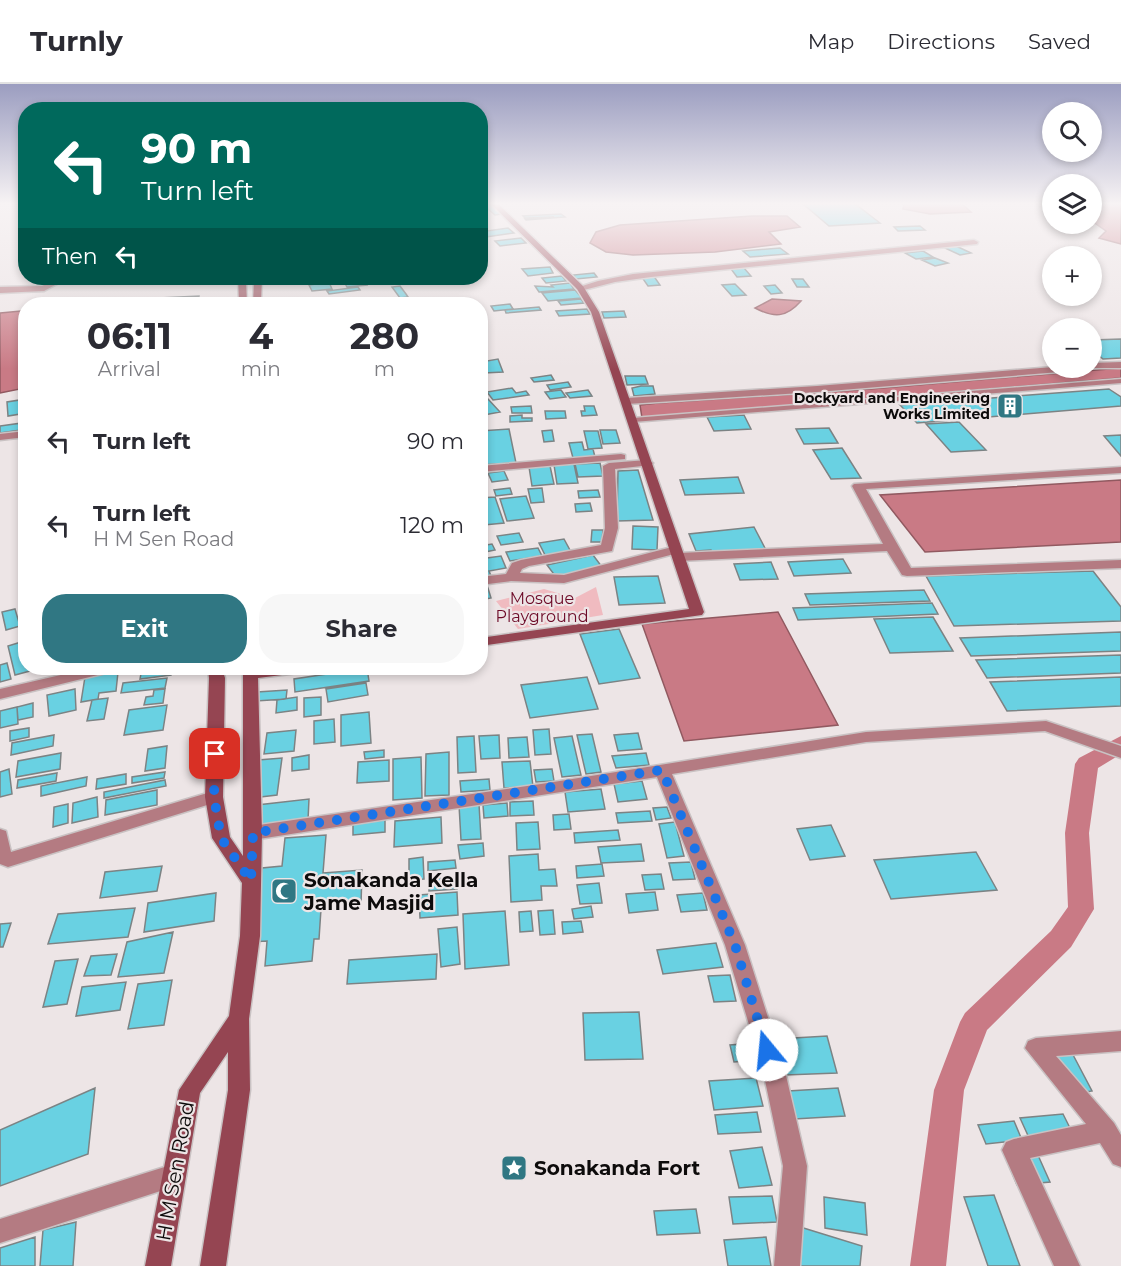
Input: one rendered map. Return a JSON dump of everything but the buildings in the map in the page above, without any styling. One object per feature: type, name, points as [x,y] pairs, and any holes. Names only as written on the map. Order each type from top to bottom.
[{"type":"street","points":[[488,641],[697,612],[595,312],[580,288],[549,258]]},
{"type":"street","points":[[580,288],[609,278],[819,258]]},
{"type":"street","points":[[0,290],[44,288],[50,285]]},
{"type":"street","points":[[1102,366],[1121,365]]},
{"type":"street","points":[[627,401],[817,389],[1042,370]]},
{"type":"street","points":[[0,437],[18,435]]},
{"type":"street","points":[[488,469],[646,459]]},
{"type":"street","points":[[511,577],[517,566],[526,563],[607,548],[611,537],[612,522],[609,466],[646,459]]},
{"type":"street","points":[[1121,471],[858,486],[907,572],[1121,564]]},
{"type":"street","points":[[488,580],[511,577],[564,579],[678,554],[891,547]]},
{"type":"street","points":[[0,694],[80,675]]},
{"type":"street","points":[[217,675],[214,797],[221,838],[251,881]]},
{"type":"street","name":"H M Sen Road","points":[[213,1266],[239,1090],[239,1019],[250,936],[253,833],[249,675]]},
{"type":"street","points":[[253,833],[866,736],[1046,726],[1121,752]]},
{"type":"street","points":[[662,770],[735,945],[774,1071],[795,1166],[787,1266]]},
{"type":"street","points":[[0,836],[2,858],[8,860],[214,797]]},
{"type":"street","name":"H M Sen Road","points":[[158,1266],[190,1090],[239,1019]]},
{"type":"street","points":[[1121,1041],[1036,1048],[1106,1131],[1121,1156]]},
{"type":"street","points":[[1066,1266],[1014,1150],[1106,1131]]},
{"type":"street","points":[[0,1231],[174,1176]]},
{"type":"lane","points":[[633,420],[1121,381]]},
{"type":"green space","name":"Mosque Playground","points":[[596,587],[603,615],[518,629],[496,601],[544,589],[575,598]]},
{"type":"shaded area","points":[[772,299],[801,301],[790,311],[780,315],[768,314],[755,308]]},
{"type":"shaded area","points":[[18,311],[18,389],[0,393],[0,313]]},
{"type":"shaded area","points":[[1121,368],[1121,378],[642,418],[640,405],[1042,375],[1042,378],[1102,378],[1102,370]]},
{"type":"shaded area","points":[[1121,480],[1121,542],[925,552],[880,495]]},
{"type":"shaded area","points":[[778,612],[838,725],[684,741],[642,624]]},
{"type":"waterway","points":[[928,1266],[949,1090],[975,1022],[1061,939],[1081,909],[1077,833],[1087,764],[1121,744]]},
{"type":"place","name":"Dockyard and Engineering Works Limited","points":[[1010,406]]},
{"type":"place","name":"Sonakanda Kella Jame Masjid","points":[[284,891]]},
{"type":"place","name":"Sonakanda Fort","points":[[514,1168]]},
{"type":"route","points":[[215,754],[214,797],[221,838],[251,881],[253,833],[286,830],[662,770],[735,945],[767,1050]]}]
